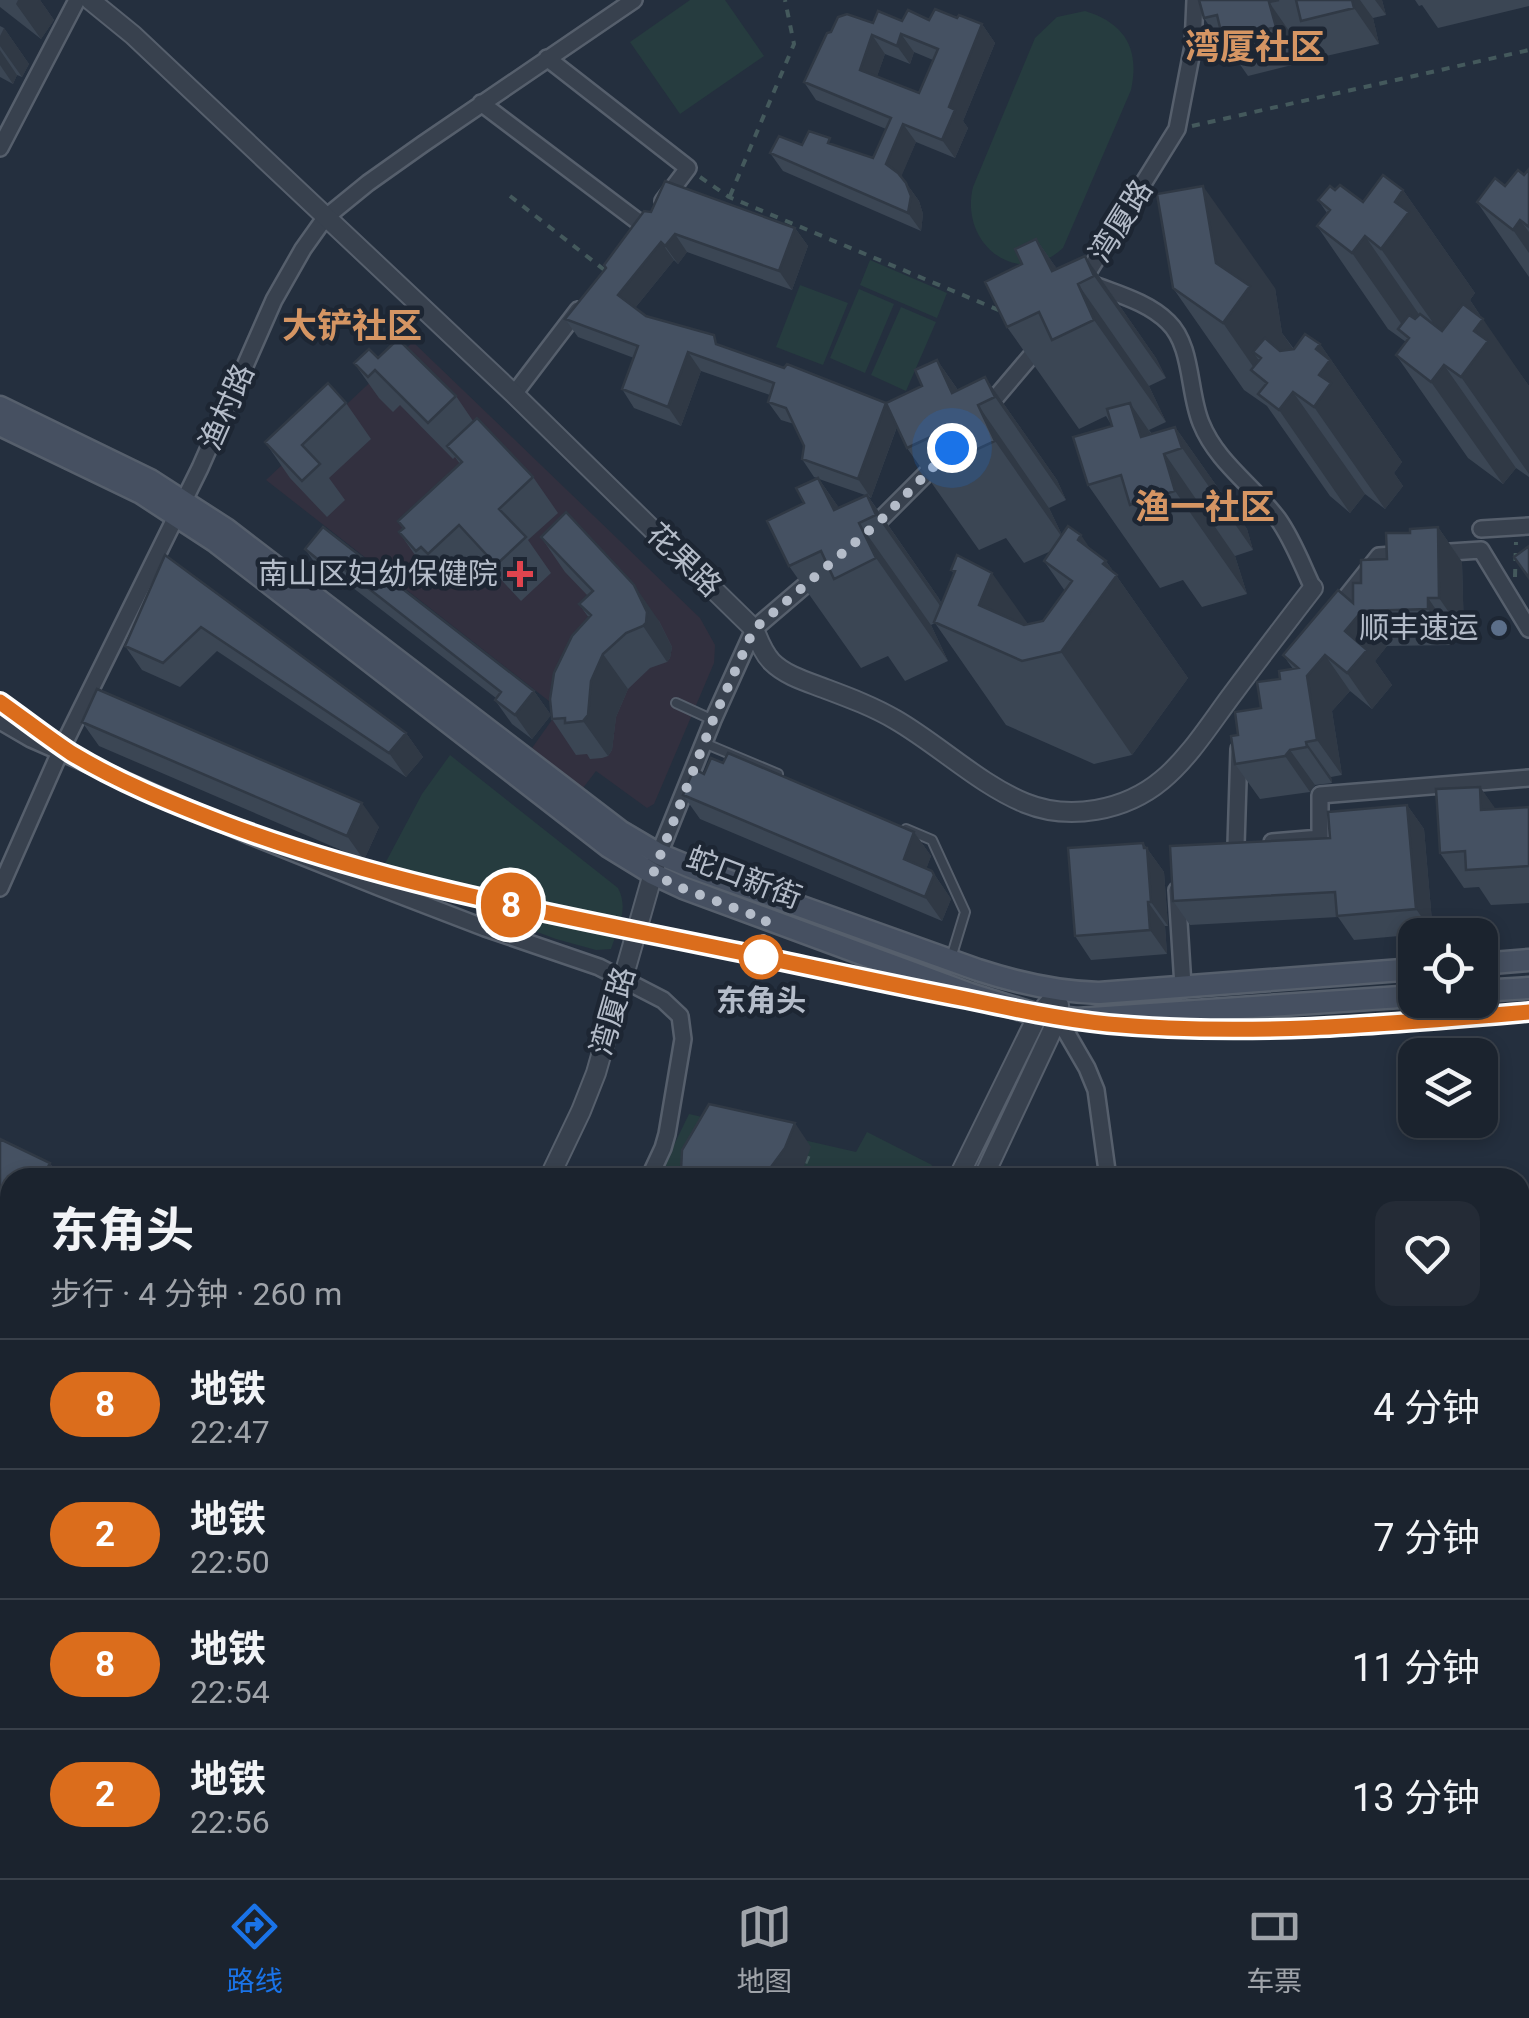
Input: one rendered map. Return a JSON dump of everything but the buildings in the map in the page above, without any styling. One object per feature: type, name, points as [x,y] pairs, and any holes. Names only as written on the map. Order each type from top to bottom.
[{"type":"main road","name":"蛇口新街","points":[[0,407],[150,480],[232,554],[609,847],[656,864],[716,902],[970,994],[1048,1016],[1123,1018],[1398,997]]},
{"type":"main road","name":"蛇口新街","points":[[0,426],[180,509]]},
{"type":"main road","name":"蛇口新街","points":[[656,864],[693,868],[1016,982],[1060,991],[1098,993],[1398,970]]},
{"type":"main road","points":[[1498,963],[1529,960]]},
{"type":"main road","points":[[1498,991],[1529,988]]},
{"type":"street","points":[[0,148],[77,0]]},
{"type":"street","name":"花果路","points":[[90,0],[133,35],[514,394],[754,629],[774,664],[894,719],[1011,796],[1044,809],[1087,811],[1127,801],[1162,780],[1192,747],[1313,588]]},
{"type":"street","name":"渔村路","points":[[0,888],[60,752],[180,509],[274,300],[325,218],[481,103],[634,0]]},
{"type":"street","name":"湾厦路","points":[[1195,0],[1193,46],[1177,129],[1079,287],[1150,308],[1176,331],[1201,425],[1230,468],[1278,519],[1313,588]]},
{"type":"street","points":[[547,58],[688,168],[631,241]]},
{"type":"street","points":[[481,103],[644,226]]},
{"type":"street","points":[[514,394],[584,302]]},
{"type":"street","points":[[976,420],[1051,332]]},
{"type":"street","points":[[852,545],[952,448]]},
{"type":"street","points":[[1480,529],[1523,526]]},
{"type":"street","points":[[1321,628],[1379,556],[1481,550],[1529,629]]},
{"type":"street","name":"湾厦路","points":[[554,1168],[591,1086],[656,864],[754,629],[824,569]]},
{"type":"street","points":[[0,721],[31,739],[251,836],[623,978],[674,1008],[683,1027],[671,1120],[654,1168]]},
{"type":"street","points":[[1240,729],[1228,845],[1320,838],[1320,795],[1529,778]]},
{"type":"street","points":[[1176,870],[1183,986]]},
{"type":"street","points":[[964,1168],[1060,991]]},
{"type":"street","points":[[987,1168],[1048,1016]]},
{"type":"street","points":[[1048,1016],[1087,1068],[1096,1090],[1107,1168]]},
{"type":"lane","points":[[676,703],[713,720]]},
{"type":"lane","points":[[704,743],[792,780]]},
{"type":"lane","points":[[897,825],[932,840],[965,912],[951,960]]},
{"type":"path","points":[[729,197],[794,44],[785,0]]},
{"type":"path","points":[[1177,129],[1529,50]]},
{"type":"path","points":[[688,168],[729,197],[1015,316]]},
{"type":"path","points":[[510,196],[607,272]]},
{"type":"path","points":[[1503,586],[1516,576],[1523,526]]},
{"type":"path","points":[[803,1168],[809,1154]]},
{"type":"shaded area","name":"南山区妇幼保健院","points":[[413,342],[700,618],[715,645],[714,663],[654,804],[647,808],[596,771],[583,788],[532,748],[554,717],[554,705],[266,480]]},
{"type":"green space","points":[[690,0],[725,0],[764,56],[680,114],[630,42]]},
{"type":"green space","points":[[1085,11],[1120,30],[1126,40],[1133,62],[1131,90],[1063,248],[1046,260],[1011,262],[996,255],[983,242],[971,208],[973,187],[1035,38],[1057,17]]},
{"type":"green space","points":[[870,260],[947,293],[937,318],[860,285]]},
{"type":"green space","points":[[800,285],[848,303],[823,365],[776,347]]},
{"type":"green space","points":[[859,289],[894,304],[865,373],[830,358]]},
{"type":"green space","points":[[901,307],[936,322],[906,391],[871,375]]},
{"type":"green space","points":[[450,755],[618,888],[622,911],[611,949],[596,950],[556,939],[380,873],[422,794]]},
{"type":"green space","points":[[689,1114],[856,1152],[867,1132],[932,1165],[931,1168],[663,1168]]},
{"type":"metro line","name":"8","points":[[0,702],[71,752],[129,784],[313,855],[498,902],[1028,1012],[1106,1024],[1253,1030],[1529,1012]]},
{"type":"place","name":"南山区妇幼保健院","points":[[520,574]]},
{"type":"place","name":"顺丰速运","points":[[1499,628]]},
{"type":"place","name":"东角头","points":[[761,957]]},
{"type":"district","name":"湾厦社区","points":[[1255,47]]},
{"type":"district","name":"大铲社区","points":[[352,326]]},
{"type":"district","name":"渔一社区","points":[[1205,507]]},
{"type":"route","points":[[761,957],[766,920],[653,874],[670,826],[754,629],[880,521],[952,448]]}]
